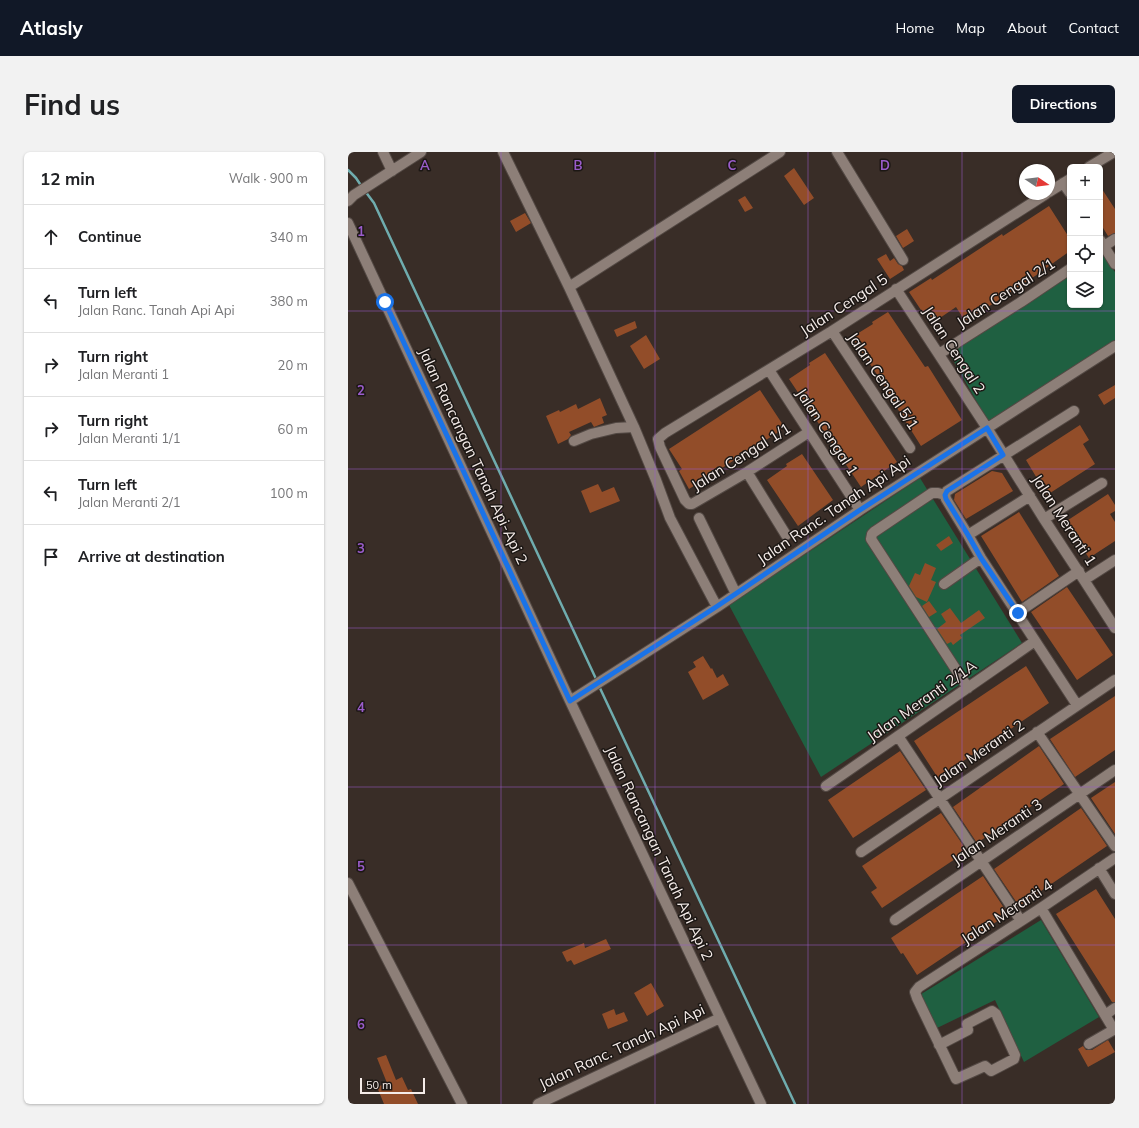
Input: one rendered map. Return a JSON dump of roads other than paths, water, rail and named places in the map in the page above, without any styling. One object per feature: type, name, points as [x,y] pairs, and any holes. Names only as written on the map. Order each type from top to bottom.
[{"type":"street","points":[[383,152],[392,171]]},
{"type":"street","points":[[351,198],[376,180],[421,152]]},
{"type":"street","points":[[503,152],[569,287],[634,427],[670,518],[716,607]]},
{"type":"street","points":[[569,287],[780,152]]},
{"type":"street","points":[[837,152],[903,260]]},
{"type":"street","points":[[1094,164],[1114,152]]},
{"type":"street","points":[[1055,188],[1067,181]]},
{"type":"street","name":"Jalan Cengal 5","points":[[658,439],[665,433],[832,331],[1037,200]]},
{"type":"street","name":"Jalan Rancangan Tanah Api-Api 2","points":[[348,223],[570,701]]},
{"type":"street","points":[[1103,244],[1115,239]]},
{"type":"street","points":[[1103,248],[1115,264]]},
{"type":"street","name":"Jalan Cengal 2/1","points":[[939,354],[1067,271]]},
{"type":"street","name":"Jalan Cengal 2","points":[[896,289],[987,428]]},
{"type":"street","name":"Jalan Cengal 5/1","points":[[832,331],[910,448]]},
{"type":"street","name":"Jalan Ranc. Tanah Api Api","points":[[570,701],[736,594],[860,510],[1115,346]]},
{"type":"street","name":"Jalan Cengal 1","points":[[769,370],[860,510]]},
{"type":"street","points":[[945,495],[947,491],[1074,411]]},
{"type":"street","points":[[574,441],[591,434],[616,428],[634,427]]},
{"type":"street","name":"Jalan Meranti 1","points":[[987,428],[1115,628]]},
{"type":"street","name":"Jalan Cengal 1/1","points":[[658,439],[660,447],[685,500],[689,504],[695,504],[809,432]]},
{"type":"street","points":[[747,472],[786,535]]},
{"type":"street","points":[[1044,519],[1102,483]]},
{"type":"street","points":[[945,495],[932,493],[874,532],[871,539],[968,688]]},
{"type":"street","points":[[945,495],[981,558],[1077,705]]},
{"type":"street","points":[[968,535],[1030,496]]},
{"type":"street","points":[[699,518],[736,594]]},
{"type":"street","points":[[944,584],[981,558]]},
{"type":"street","points":[[1018,613],[1081,576],[1115,560]]},
{"type":"street","name":"Jalan Meranti 2/1A","points":[[826,786],[1035,642]]},
{"type":"street","name":"Jalan Meranti 2","points":[[861,852],[1115,680]]},
{"type":"street","name":"Jalan Rancangan Tanah Api Api 2","points":[[570,701],[720,1018]]},
{"type":"street","points":[[1037,732],[1115,846]]},
{"type":"street","points":[[898,736],[1021,921]]},
{"type":"street","name":"Jalan Meranti 3","points":[[895,920],[1115,770]]},
{"type":"street","name":"Jalan Meranti 4","points":[[939,1045],[916,998],[915,992],[919,987],[1115,858]]},
{"type":"street","points":[[1099,868],[1115,894]]},
{"type":"street","points":[[348,884],[462,1104]]},
{"type":"street","points":[[1041,908],[1115,1030],[1089,1044]]},
{"type":"street","points":[[1105,1015],[1115,1008]]},
{"type":"street","points":[[992,1011],[996,1014],[1015,1057],[1013,1060],[991,1071],[986,1066],[956,1079],[939,1045],[968,1030],[967,1024],[992,1011]]},
{"type":"street","points":[[720,1018],[761,1104]]},
{"type":"street","name":"Jalan Ranc. Tanah Api Api","points":[[538,1104],[720,1018]]},
{"type":"waterway","points":[[348,170],[362,187]]},
{"type":"waterway","points":[[365,191],[374,203],[597,681]]},
{"type":"waterway","points":[[599,686],[795,1104]]}]
